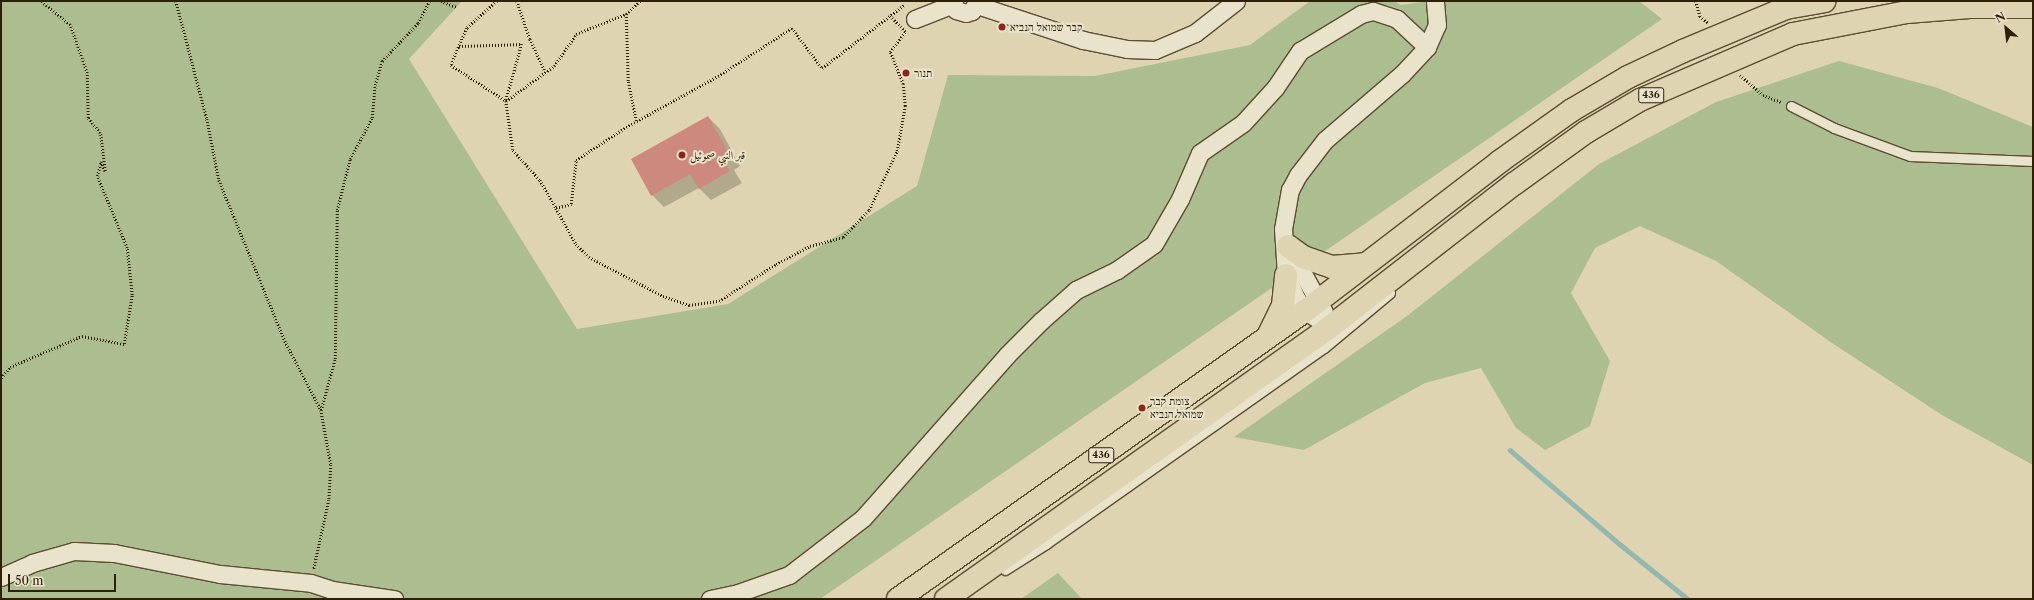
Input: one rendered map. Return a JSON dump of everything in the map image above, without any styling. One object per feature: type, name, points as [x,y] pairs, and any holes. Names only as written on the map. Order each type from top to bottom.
[{"type":"main road","name":"436","points":[[898,599],[1267,338],[1572,110],[1628,77],[1786,8],[1824,1]]},
{"type":"main road","name":"436","points":[[947,599],[1330,327],[1427,251],[1586,132],[1640,100],[1793,34],[1907,12],[1970,7],[2033,7]]},
{"type":"main road","points":[[1286,237],[1303,257],[1332,267],[1365,264]]},
{"type":"main road","points":[[1267,338],[1283,306],[1286,275]]},
{"type":"street","points":[[915,19],[953,2],[956,10],[963,13],[972,11],[977,3],[1083,40],[1127,49],[1155,50],[1194,33],[1236,1]]},
{"type":"street","points":[[1312,305],[1296,298],[1286,275],[1286,237],[1290,190],[1298,175],[1321,146],[1402,74],[1427,47],[1438,25],[1435,1]]},
{"type":"street","points":[[710,599],[738,593],[789,575],[863,518],[1008,355],[1041,321],[1076,290],[1117,270],[1154,244],[1180,200],[1200,152],[1243,123],[1275,88],[1300,51],[1361,14],[1373,11],[1397,19],[1427,47]]},
{"type":"street","points":[[1286,237],[1312,305],[1330,327]]},
{"type":"street","points":[[1,577],[32,563],[74,551],[114,553],[220,574],[311,583],[332,590],[394,599]]},
{"type":"lane","points":[[1791,106],[1834,128],[1910,156],[2033,161]]},
{"type":"lane","points":[[947,599],[1046,544],[1324,348],[1373,309],[1427,251]]},
{"type":"path","points":[[1,378],[10,367],[82,336],[124,344],[132,295],[127,248],[97,176],[100,162],[105,171],[100,133],[88,118],[87,73],[70,25],[40,1]]},
{"type":"path","points":[[176,1],[207,119],[219,180],[284,341],[320,410],[331,465],[329,500],[311,583]]},
{"type":"path","points":[[320,410],[335,359],[337,210],[350,159],[372,118],[374,85],[382,61],[418,23],[429,1]]},
{"type":"path","points":[[440,1],[457,7]]},
{"type":"path","points":[[497,1],[467,28],[451,65],[506,101]]},
{"type":"path","points":[[517,1],[530,39],[546,73]]},
{"type":"path","points":[[506,101],[554,66],[576,34],[626,14],[640,1]]},
{"type":"path","points":[[556,208],[571,204],[576,160],[626,126],[718,76],[792,28],[822,68],[904,5]]},
{"type":"path","points":[[626,14],[628,80],[636,121]]},
{"type":"path","points":[[459,46],[522,44],[506,101],[513,150],[540,180],[576,244],[589,258],[663,296],[689,305],[719,301],[776,264],[810,246],[843,237],[869,210],[897,151],[905,106],[903,84],[890,52],[905,32],[890,16]]},
{"type":"green space","points":[[1,1],[462,1],[409,59],[577,329],[728,304],[917,186],[948,75],[1095,76],[1250,45],[1310,1],[1394,1],[1401,5],[1429,1],[1639,1],[1662,19],[820,599],[1,599]]},
{"type":"green space","points":[[1839,61],[1938,88],[2033,127],[2033,465],[1942,415],[1832,343],[1716,261],[1640,226],[1595,248],[1571,293],[1610,361],[1590,426],[1545,450],[1516,428],[1481,368],[1425,383],[1304,450],[1234,437],[1407,316],[1599,164],[1716,102]]},
{"type":"green space","points":[[1058,573],[1082,599],[1021,599]]},
{"type":"building","name":"قبر النبي صموئيل","points":[[708,116],[729,153],[722,157],[730,171],[699,189],[690,174],[651,196],[631,159]]},
{"type":"waterway","points":[[1510,450],[1621,545],[1688,599]]},
{"type":"place","name":"קבר שמואל הנביא","points":[[1002,27]]},
{"type":"place","name":"תנור","points":[[906,73]]},
{"type":"place","name":"قبر النبي صموئيل","points":[[682,155]]},
{"type":"place","name":"צומת קבר שמואל הנביא","points":[[1142,408]]}]
